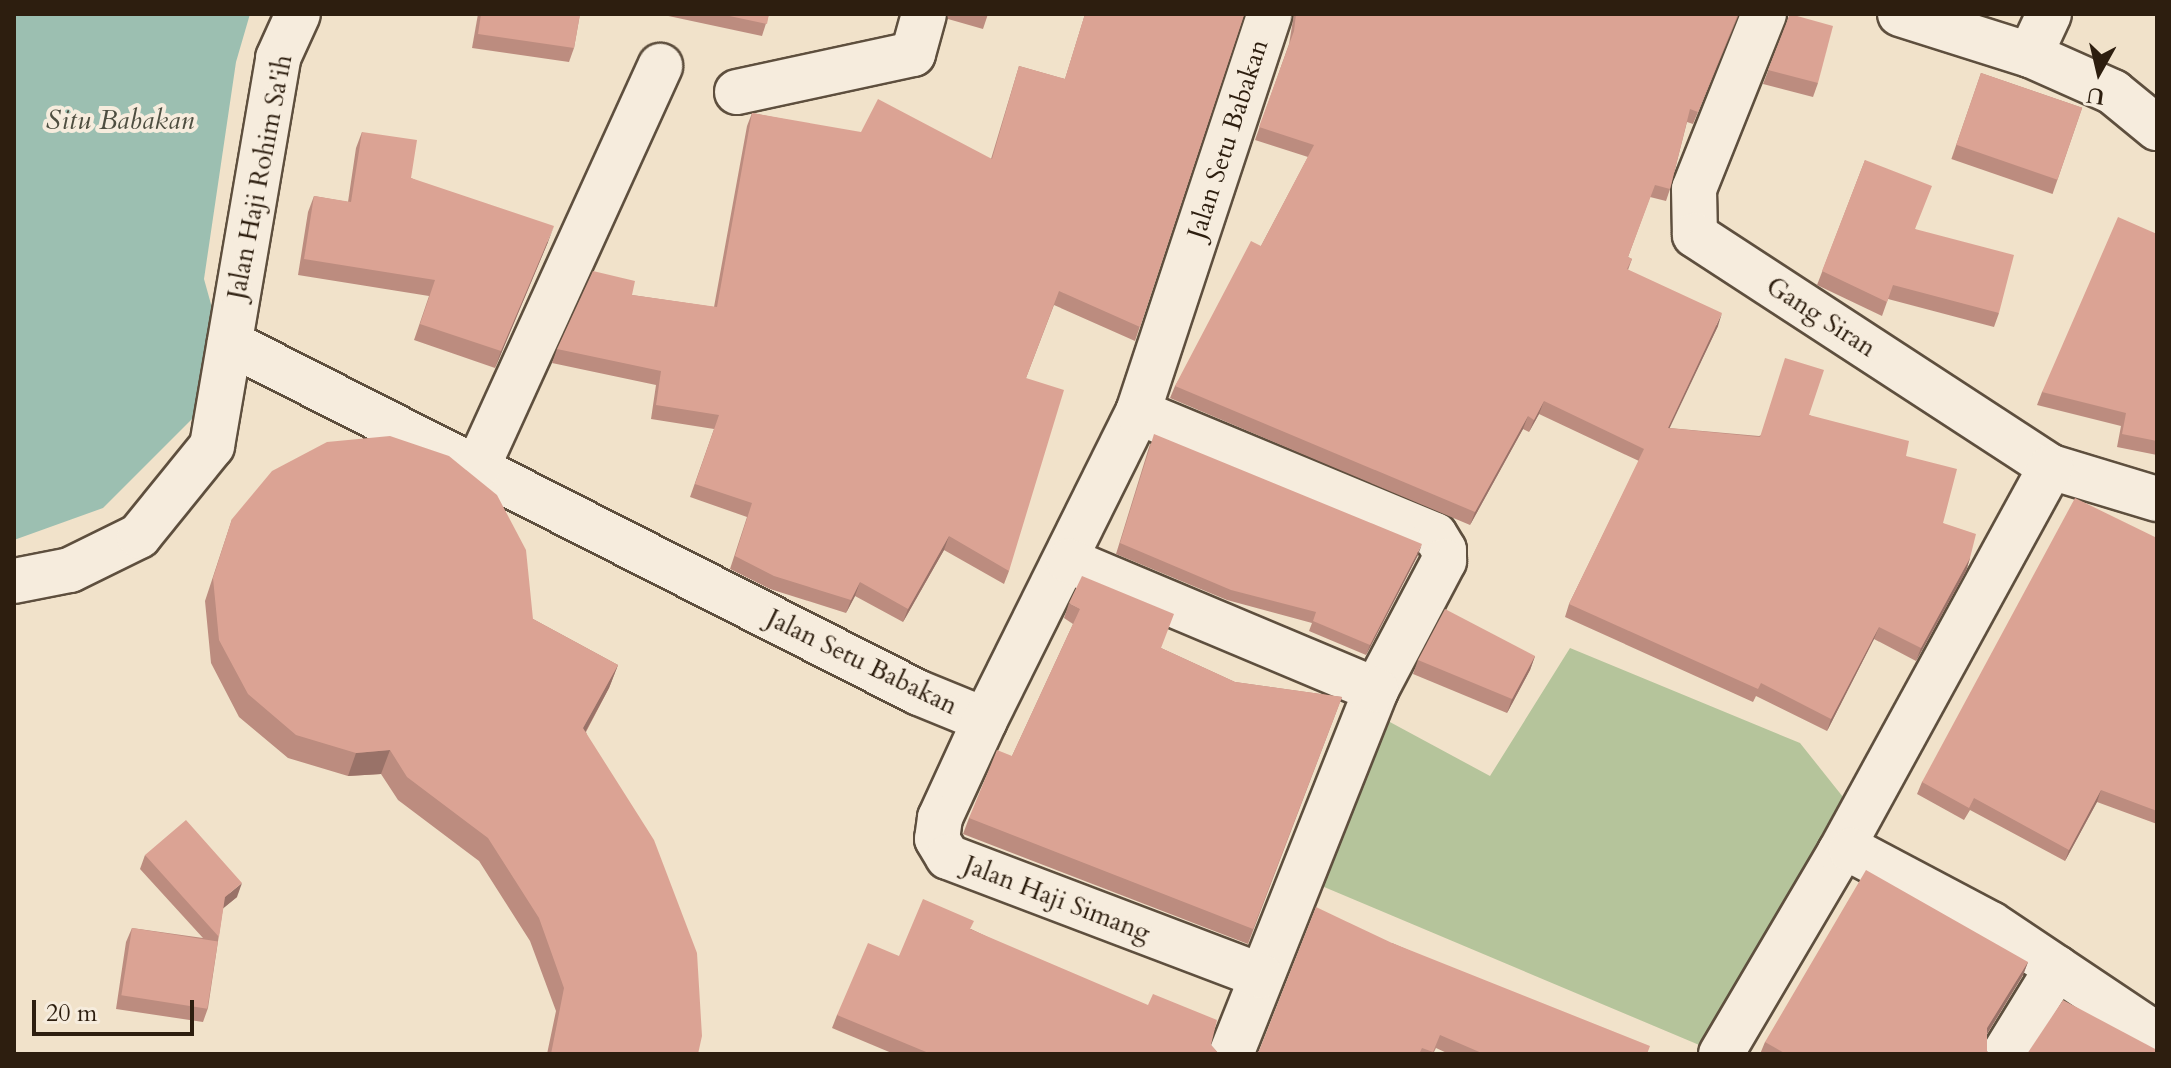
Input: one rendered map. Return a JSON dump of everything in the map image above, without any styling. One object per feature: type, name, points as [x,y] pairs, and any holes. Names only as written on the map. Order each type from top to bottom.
[{"type":"street","name":"Jalan Haji Rohim Sa'ih","points":[[14,581],[70,570],[139,536],[212,446],[278,58],[298,14]]},
{"type":"street","points":[[737,92],[913,54],[924,14]]},
{"type":"street","name":"Jalan Setu Babakan","points":[[230,343],[919,693],[985,720],[1069,561],[1138,412],[1270,14]]},
{"type":"street","name":"Gang Siran","points":[[1764,14],[1694,189],[1695,235],[2051,467],[2157,499]]},
{"type":"street","points":[[1900,14],[2030,55],[2113,92],[2157,128]]},
{"type":"street","points":[[2030,55],[2049,14]]},
{"type":"street","points":[[477,468],[660,66]]},
{"type":"street","points":[[1138,412],[1440,539],[1444,561],[1376,690],[1284,912],[1231,1054]]},
{"type":"street","points":[[1721,1054],[1840,852],[2051,467]]},
{"type":"street","points":[[1069,561],[1376,690]]},
{"type":"street","name":"Jalan Haji Simang","points":[[985,720],[940,818],[937,839],[948,857],[1261,976]]},
{"type":"street","points":[[1840,852],[1862,853],[1991,924],[2157,1035]]},
{"type":"street","points":[[2004,1054],[2057,968]]},
{"type":"shaded area","points":[[1570,648],[1800,743],[1843,797],[1704,1047],[1317,884],[1388,721],[1490,776]]},
{"type":"water","name":"Situ Babakan","points":[[14,14],[250,14],[236,62],[204,279],[224,351],[215,396],[103,508],[14,540]]},
{"type":"building","points":[[481,14],[580,14],[574,48],[478,34]]},
{"type":"building","points":[[720,14],[769,14],[767,24]]},
{"type":"building","points":[[1085,14],[1244,15],[1140,327],[1059,291],[1026,378],[1064,390],[1009,571],[949,536],[908,609],[860,582],[851,600],[774,576],[735,556],[752,503],[695,484],[719,415],[656,405],[661,371],[557,349],[593,271],[635,281],[632,295],[717,307],[752,113],[861,132],[878,99],[992,159],[1019,66],[1065,79]]},
{"type":"building","points":[[1296,14],[1738,14],[1698,112],[1690,109],[1670,189],[1655,185],[1628,257],[1632,259],[1627,269],[1722,313],[1668,428],[1760,437],[1785,358],[1824,370],[1809,415],[1909,441],[1906,456],[1957,469],[1943,523],[1976,534],[1970,558],[1921,648],[1879,627],[1831,719],[1761,683],[1758,689],[1569,604],[1644,449],[1544,401],[1534,420],[1528,416],[1475,512],[1175,386],[1251,241],[1261,246],[1314,145],[1259,127],[1294,31]]},
{"type":"building","points":[[1790,14],[1833,26],[1818,83],[1768,70]]},
{"type":"building","points":[[1981,73],[2082,108],[2057,180],[1956,145]]},
{"type":"building","points":[[362,132],[417,140],[411,178],[554,226],[501,351],[420,324],[435,280],[304,259],[314,196],[351,202]]},
{"type":"building","points":[[1865,160],[1932,186],[1915,229],[2014,255],[1999,313],[1893,285],[1887,302],[1822,271]]},
{"type":"building","points":[[2118,217],[2157,234],[2157,441],[2122,434],[2126,413],[2042,392]]},
{"type":"building","points":[[1154,434],[1422,544],[1370,645],[1313,621],[1316,612],[1231,590],[1120,543]]},
{"type":"building","points":[[390,436],[449,456],[497,495],[526,550],[533,619],[618,665],[583,728],[654,840],[697,953],[702,1036],[698,1054],[551,1054],[564,988],[539,918],[488,838],[407,777],[390,750],[356,753],[296,735],[248,694],[219,640],[213,578],[232,519],[272,471],[327,442]]},
{"type":"building","points":[[2075,498],[2157,538],[2157,811],[2101,790],[2069,850],[1974,798],[1969,808],[1922,782]]},
{"type":"building","points":[[1082,576],[1174,614],[1161,648],[1235,682],[1342,697],[1253,929],[969,818],[997,750],[1012,756],[1080,609],[1069,603]]},
{"type":"building","points":[[1445,609],[1535,656],[1512,699],[1418,660]]},
{"type":"building","points":[[186,820],[242,883],[225,897],[219,937],[145,855]]},
{"type":"building","points":[[1866,870],[2028,962],[1987,1028],[1989,1054],[1786,1054],[1765,1042]]},
{"type":"building","points":[[923,899],[974,921],[970,929],[1148,1005],[1153,994],[1217,1020],[1211,1045],[1219,1054],[931,1054],[837,1015],[868,943],[899,956]]},
{"type":"building","points":[[1316,907],[1392,943],[1650,1046],[1647,1054],[1484,1054],[1440,1035],[1433,1052],[1422,1048],[1419,1054],[1255,1054],[1259,1051]]},
{"type":"building","points":[[132,928],[218,942],[207,1009],[121,995]]},
{"type":"building","points":[[2063,1000],[2157,1050],[2157,1054],[2027,1054]]}]
